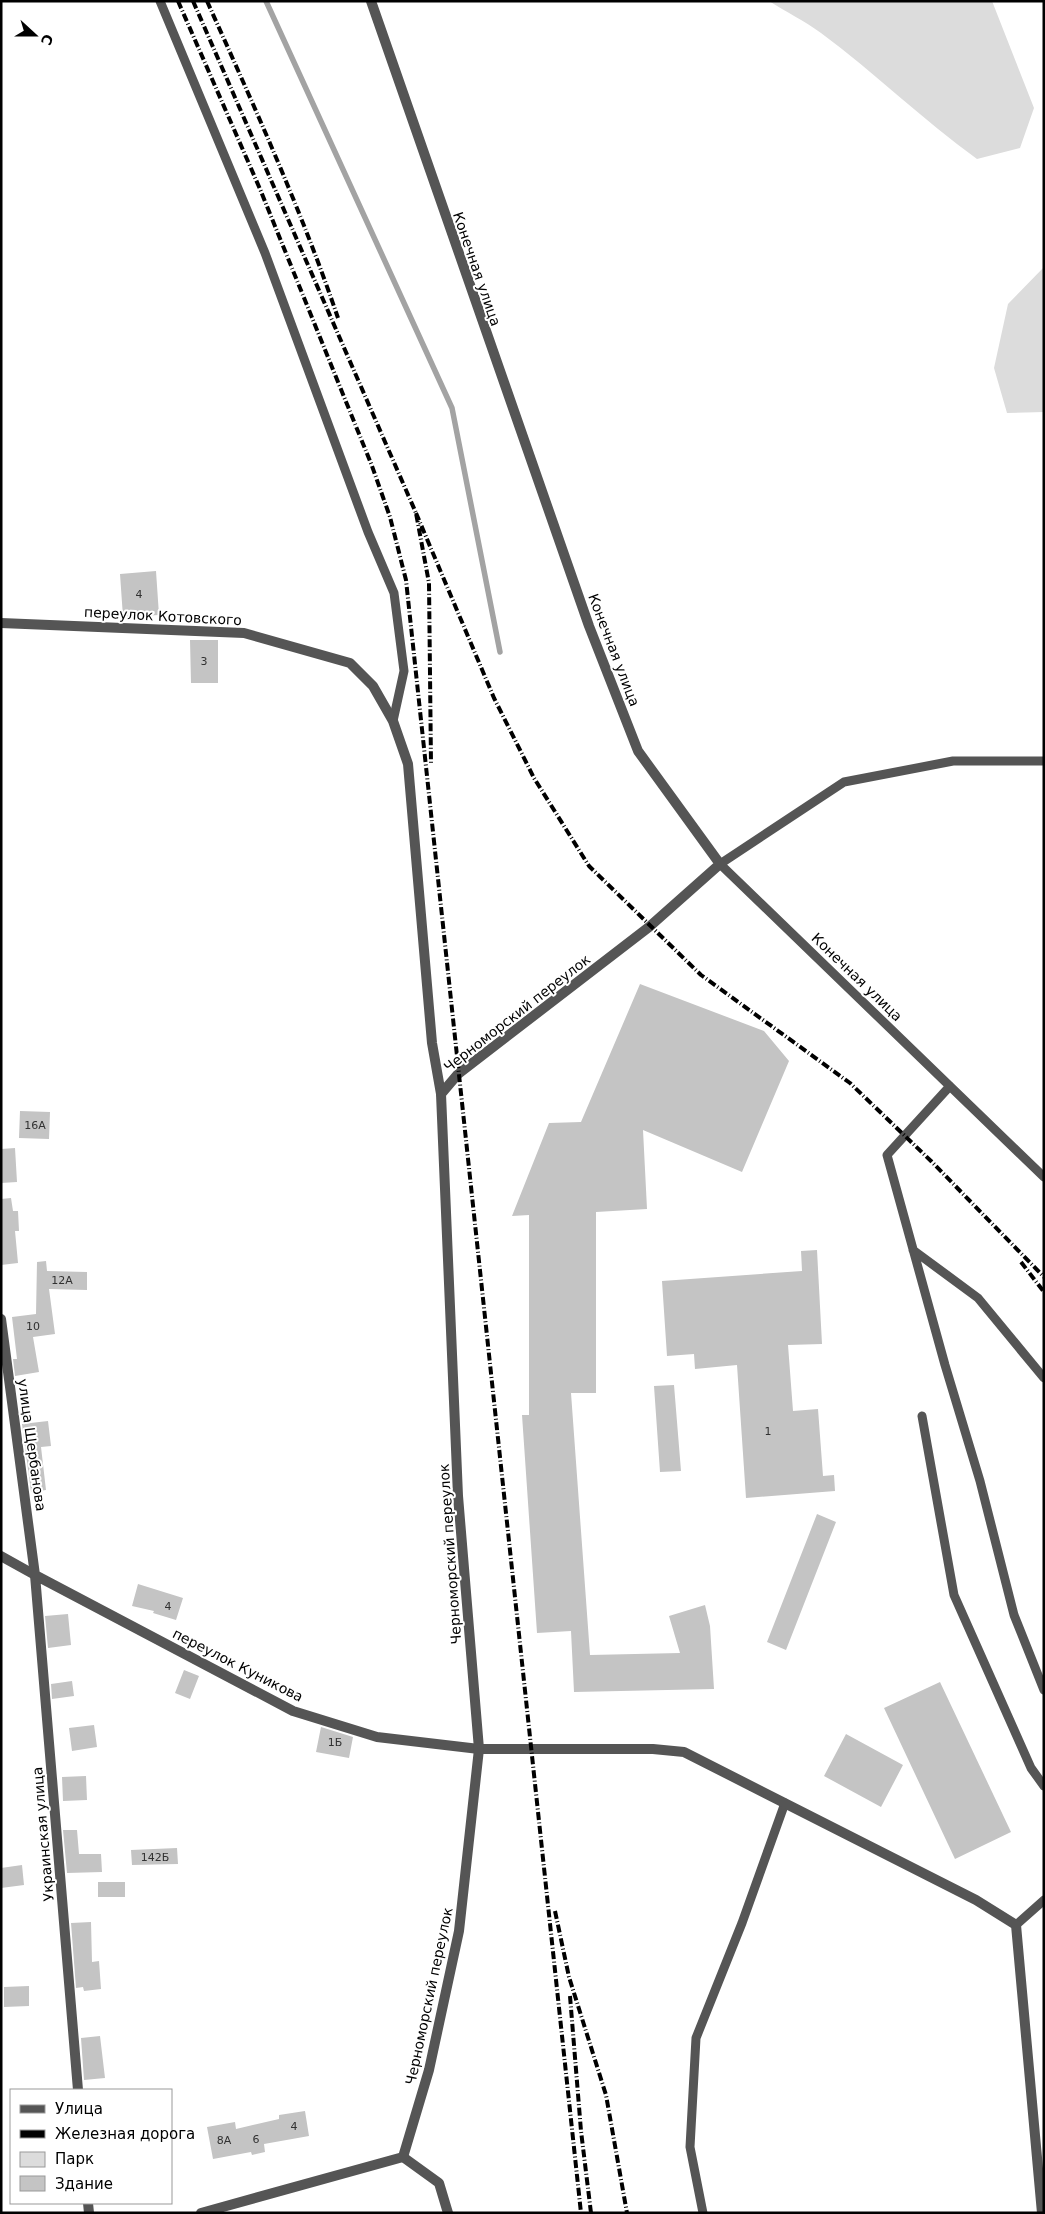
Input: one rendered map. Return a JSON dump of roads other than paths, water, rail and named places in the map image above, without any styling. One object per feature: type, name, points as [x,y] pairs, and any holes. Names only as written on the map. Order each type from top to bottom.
[{"type":"street","name":"Конечная улица","points":[[371,1],[588,626],[638,751],[720,864]]},
{"type":"street","name":"переулок Котовского","points":[[1,622],[244,633],[350,663],[373,686],[393,721]]},
{"type":"street","points":[[393,721],[408,764],[432,1043],[441,1094]]},
{"type":"street","name":"Черноморский переулок","points":[[403,2157],[429,2070],[459,1932],[479,1749],[458,1496],[441,1094],[458,1074],[649,927],[720,864]]},
{"type":"street","name":"улица Щербанова","points":[[1,1319],[35,1575]]},
{"type":"street","name":"переулок Куникова","points":[[1,1556],[293,1711],[377,1737],[479,1749],[653,1749],[684,1752],[976,1900],[1016,1925]]},
{"type":"street","name":"Украинская улица","points":[[35,1575],[78,2089]]},
{"type":"street","points":[[1016,1925],[1042,2213]]},
{"type":"street","points":[[201,2213],[403,2157],[439,2183],[448,2213]]},
{"type":"lane","points":[[160,1],[264,253],[368,532],[394,593],[404,672],[393,721]]},
{"type":"lane","points":[[720,864],[844,782],[953,761],[1044,761]]},
{"type":"lane","name":"Конечная улица","points":[[720,864],[1044,1177]]},
{"type":"lane","points":[[950,1086],[887,1156],[945,1365],[980,1482],[1014,1615],[1044,1690]]},
{"type":"lane","points":[[913,1250],[978,1298],[1044,1378]]},
{"type":"lane","points":[[922,1416],[954,1595],[1031,1768],[1044,1786]]},
{"type":"lane","points":[[703,2213],[690,2147],[696,2038],[742,1923],[786,1803]]},
{"type":"lane","points":[[1016,1925],[1044,1900]]},
{"type":"waterway","points":[[266,1],[452,408],[500,652]]},
{"type":"railway","points":[[178,1],[260,189],[372,466],[390,517],[406,580],[581,2213]]},
{"type":"railway","points":[[193,1],[416,513],[429,583],[431,764]]},
{"type":"railway","points":[[207,1],[293,197],[338,318]]},
{"type":"railway","points":[[416,513],[494,698],[534,778],[589,866],[701,975],[850,1083],[931,1161],[1044,1277]]},
{"type":"railway","points":[[1021,1262],[1044,1292]]},
{"type":"railway","points":[[555,1911],[569,1977],[606,2095],[627,2213]]},
{"type":"railway","points":[[570,1996],[581,2131],[591,2213]]}]
